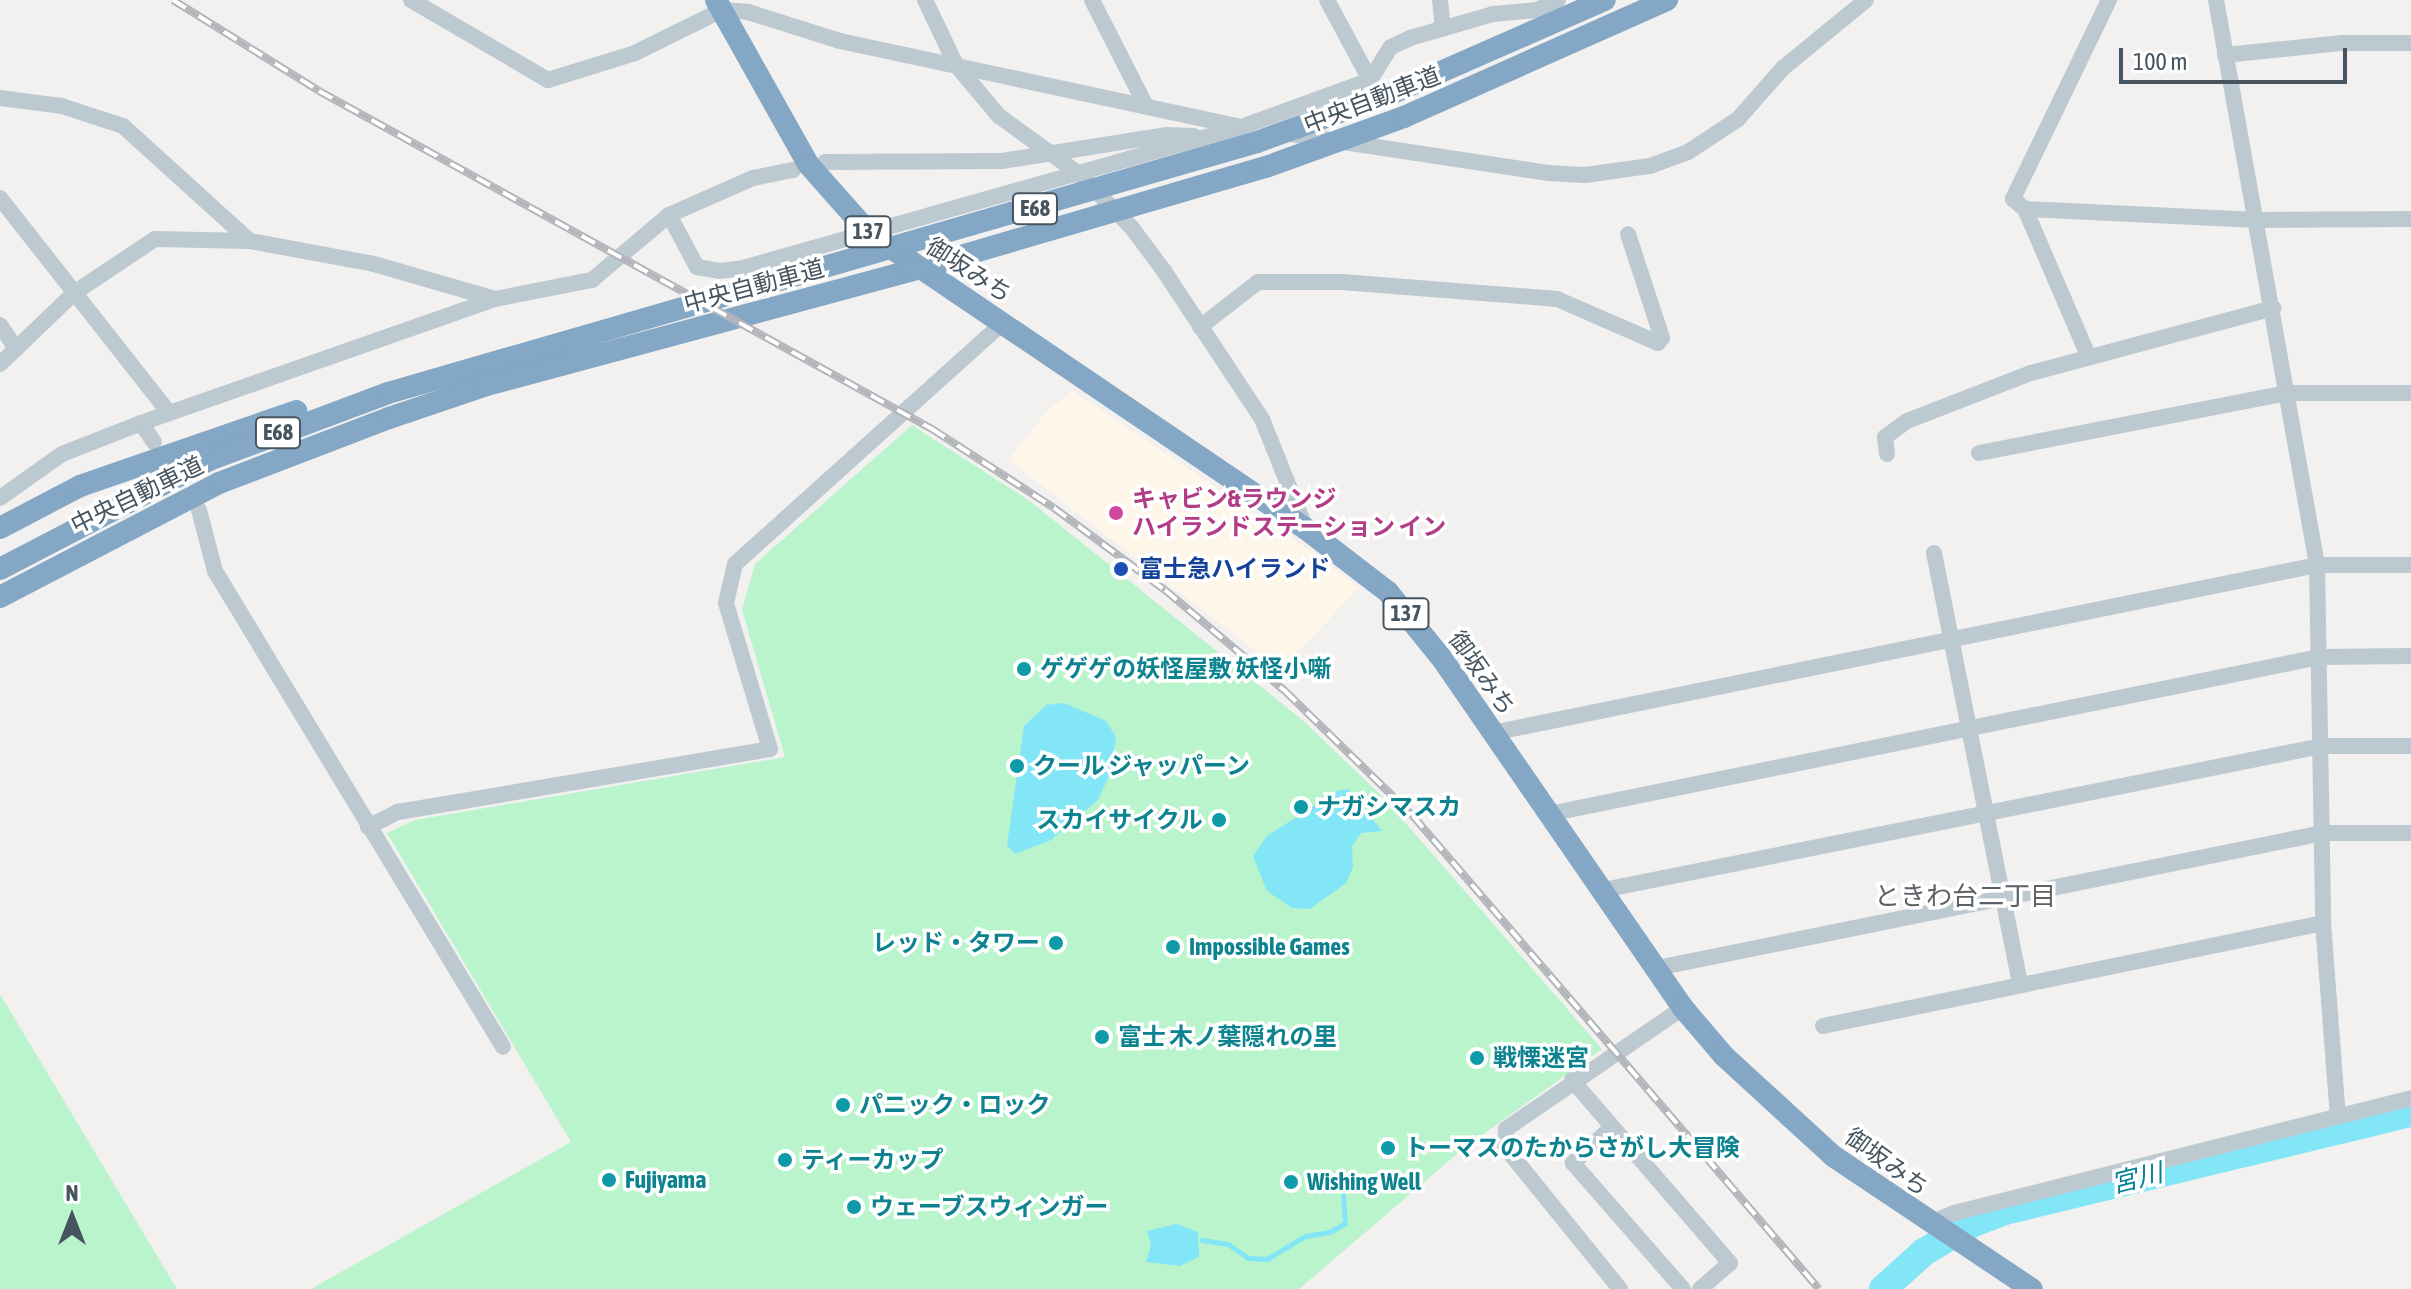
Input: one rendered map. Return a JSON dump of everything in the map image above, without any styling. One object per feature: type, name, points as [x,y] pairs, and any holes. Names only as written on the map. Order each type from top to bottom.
[{"type":"highway","name":"中央自動車道","points":[[0,569],[209,460],[388,393],[571,336],[1106,189],[1395,92],[1605,0]]},
{"type":"highway","name":"中央自動車道","points":[[0,597],[219,483],[487,385],[1127,210],[1404,117],[1667,0]]},
{"type":"highway","name":"御坂みち","points":[[719,5],[808,164],[869,233],[1306,529],[1388,592],[1443,660],[1683,1008],[1777,1109],[1833,1156],[1935,1228],[2032,1289]]},
{"type":"highway","points":[[0,528],[80,486],[139,464],[425,368],[571,336]]},
{"type":"highway","points":[[0,614],[219,483]]},
{"type":"street","points":[[411,0],[548,80],[635,53],[719,5],[956,65],[1241,127],[1548,173],[1585,175],[1650,166],[1716,137],[1821,33],[1866,0]]},
{"type":"street","points":[[925,0],[956,65],[999,116],[1079,174],[1132,228],[1262,419],[1306,529]]},
{"type":"street","points":[[1092,0],[1146,106]]},
{"type":"street","points":[[1327,0],[1370,80]]},
{"type":"street","points":[[1440,0],[1443,28]]},
{"type":"street","points":[[669,215],[697,267],[719,271],[869,233],[1241,127],[1370,80],[1391,47],[1443,28],[1493,14],[1521,14],[1558,0]]},
{"type":"street","points":[[2088,355],[2025,209],[2013,199],[2109,0]]},
{"type":"street","points":[[2216,0],[2289,393],[2317,565],[2323,923],[2338,1116]]},
{"type":"street","points":[[2225,55],[2342,43],[2411,43]]},
{"type":"street","points":[[0,98],[62,106],[123,126],[250,241]]},
{"type":"street","points":[[825,162],[1002,161],[1167,135],[1206,137]]},
{"type":"street","points":[[0,498],[62,454],[141,423],[495,299],[592,280],[669,215],[753,178],[793,170]]},
{"type":"street","points":[[0,198],[169,413]]},
{"type":"street","points":[[2025,209],[2258,220],[2411,219]]},
{"type":"street","points":[[1200,327],[1258,282],[1342,282],[1557,299],[1658,343],[1662,338],[1628,234]]},
{"type":"street","points":[[0,364],[74,293],[155,239],[250,241],[374,264],[495,299]]},
{"type":"street","points":[[1887,454],[1885,437],[1907,421],[2088,355],[2273,308]]},
{"type":"street","points":[[368,827],[398,812],[770,749],[726,603],[735,564],[1003,323]]},
{"type":"street","points":[[0,325],[16,349]]},
{"type":"street","points":[[1979,453],[2289,393],[2411,393]]},
{"type":"street","points":[[141,423],[154,442]]},
{"type":"street","points":[[199,510],[215,571],[503,1047]]},
{"type":"street","points":[[1934,553],[2006,900],[2020,985]]},
{"type":"street","points":[[1492,733],[2317,565],[2411,565]]},
{"type":"street","points":[[1549,814],[2319,657],[2411,656]]},
{"type":"street","points":[[1603,890],[2322,746],[2411,746]]},
{"type":"street","points":[[1657,968],[2006,900],[2323,833],[2411,833]]},
{"type":"street","points":[[1823,1026],[2323,923]]},
{"type":"street","points":[[1620,1289],[1505,1147],[1506,1129],[1572,1080],[1683,1008]]},
{"type":"street","points":[[1572,1080],[1730,1263],[1700,1289]]},
{"type":"street","points":[[1935,1228],[1954,1213],[2411,1098]]},
{"type":"street","points":[[1611,1128],[1573,1163],[1683,1289]]},
{"type":"shaded area","points":[[1072,391],[1329,563],[1359,588],[1280,670],[1009,460],[1046,412]]},
{"type":"green space","name":"富士急ハイランド","points":[[912,425],[1031,502],[1300,718],[1383,797],[1602,1049],[1464,1148],[1299,1289],[311,1289],[571,1142],[387,833],[415,820],[785,757],[742,610],[755,564]]},
{"type":"green space","points":[[0,994],[177,1289],[0,1289]]},
{"type":"water","points":[[1064,703],[1106,721],[1116,737],[1109,776],[1098,800],[1051,840],[1015,854],[1007,845],[1024,726],[1046,705]]},
{"type":"water","points":[[1348,789],[1382,831],[1361,833],[1352,846],[1353,867],[1346,883],[1310,909],[1292,908],[1267,891],[1253,856],[1267,836],[1337,791]]},
{"type":"water","points":[[1176,1224],[1198,1232],[1199,1257],[1180,1266],[1146,1262],[1151,1245],[1147,1231]]},
{"type":"waterway","name":"宮川","points":[[1883,1289],[1924,1252],[1971,1224],[2005,1211],[2411,1113]]},
{"type":"waterway","points":[[1202,1240],[1228,1244],[1248,1258],[1267,1259],[1305,1236],[1330,1232],[1345,1223],[1343,1195]]},
{"type":"railway","points":[[173,0],[319,91],[932,429],[1054,508],[1165,590],[1285,691],[1413,816],[1819,1289]]},
{"type":"place","name":"キャビン&ラウンジ ハイランドステーション イン","points":[[1116,513]]},
{"type":"place","name":"富士急ハイランド","points":[[1121,569]]},
{"type":"place","name":"ゲゲゲの妖怪屋敷 妖怪小噺","points":[[1024,669]]},
{"type":"place","name":"クール ジャッパーン","points":[[1017,766]]},
{"type":"place","name":"ナガシマスカ","points":[[1301,807]]},
{"type":"place","name":"スカイサイクル","points":[[1219,820]]},
{"type":"place","name":"レッド・タワー","points":[[1056,943]]},
{"type":"place","name":"Impossible Games","points":[[1173,947]]},
{"type":"place","name":"富士 木ノ葉隠れの里","points":[[1102,1037]]},
{"type":"place","name":"戦慄迷宮","points":[[1477,1058]]},
{"type":"place","name":"パニック・ロック","points":[[843,1105]]},
{"type":"place","name":"トーマスのたからさがし大冒険","points":[[1388,1148]]},
{"type":"place","name":"ティーカップ","points":[[785,1160]]},
{"type":"place","name":"Fujiyama","points":[[609,1180]]},
{"type":"place","name":"Wishing Well","points":[[1291,1182]]},
{"type":"place","name":"ウェーブスウィンガー","points":[[854,1207]]},
{"type":"district","name":"ときわ台二丁目","points":[[1965,897]]}]
